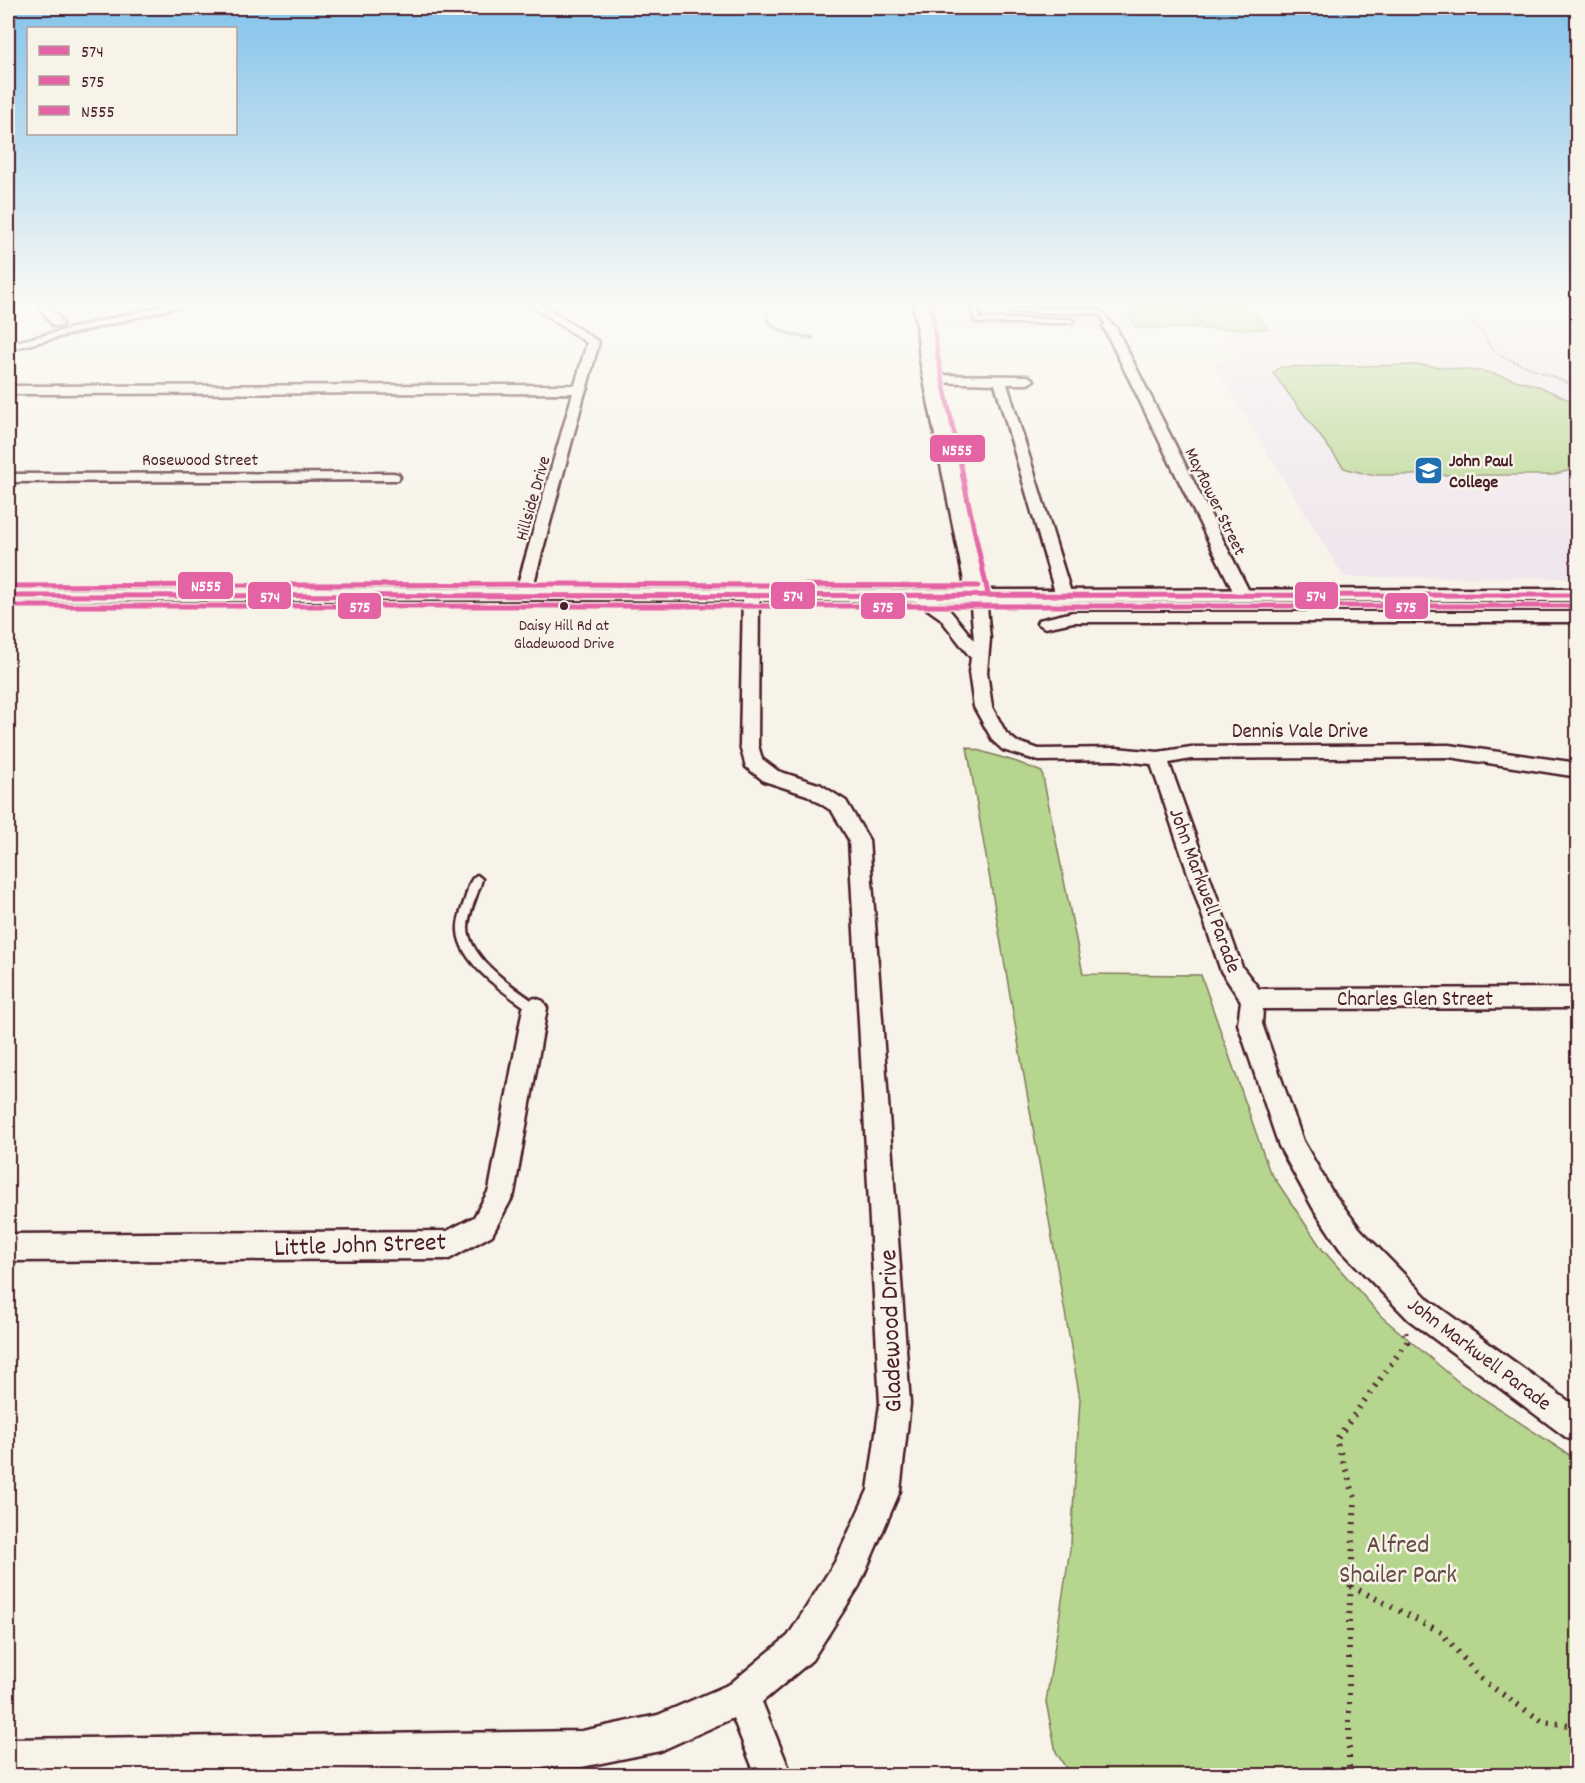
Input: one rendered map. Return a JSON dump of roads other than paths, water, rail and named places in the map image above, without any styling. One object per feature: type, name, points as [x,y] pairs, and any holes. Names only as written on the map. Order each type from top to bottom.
[{"type":"main road","points":[[933,386],[978,596],[1578,595]]},
{"type":"street","points":[[1002,386],[1064,596]]},
{"type":"street","name":"Mayflower Street","points":[[1139,386],[1243,595]]},
{"type":"street","points":[[8,390],[582,389]]},
{"type":"street","name":"Hillside Drive","points":[[523,594],[582,389]]},
{"type":"street","name":"Rosewood Street","points":[[8,478],[393,477]]},
{"type":"street","points":[[8,596],[751,594],[978,596],[982,639],[979,655],[970,650],[961,632],[938,606],[919,596]]},
{"type":"street","name":"Gladewood Drive","points":[[8,1757],[434,1763],[582,1749],[660,1733],[742,1696],[800,1648],[848,1574],[884,1491],[895,1404],[859,840],[839,806],[814,790],[771,776],[753,762],[749,745],[751,594]]},
{"type":"street","points":[[1045,624],[1073,617],[1578,617]]},
{"type":"street","name":"Dennis Vale Drive","points":[[979,655],[979,688],[986,714],[999,737],[1023,751],[1039,755],[1116,754],[1158,758],[1191,753],[1449,751],[1578,770]]},
{"type":"street","name":"John Markwell Parade","points":[[1158,758],[1232,971],[1253,999],[1250,1024],[1292,1146],[1322,1199],[1350,1239],[1419,1310],[1578,1427]]},
{"type":"street","name":"Charles Glen Street","points":[[1253,999],[1578,998]]},
{"type":"street","name":"Little John Street","points":[[8,1248],[449,1245],[483,1226],[501,1194],[535,1008]]},
{"type":"street","points":[[742,1696],[774,1776]]},
{"type":"lane","points":[[477,879],[462,930],[470,952],[511,992],[535,1008]]},
{"type":"place","name":"John Paul College","points":[[1428,470]]},
{"type":"place","name":"Daisy Hill Rd at Gladewood Drive","points":[[564,606]]},
{"type":"park label","name":"Alfred Shailer Park","points":[[1398,1558]]}]
